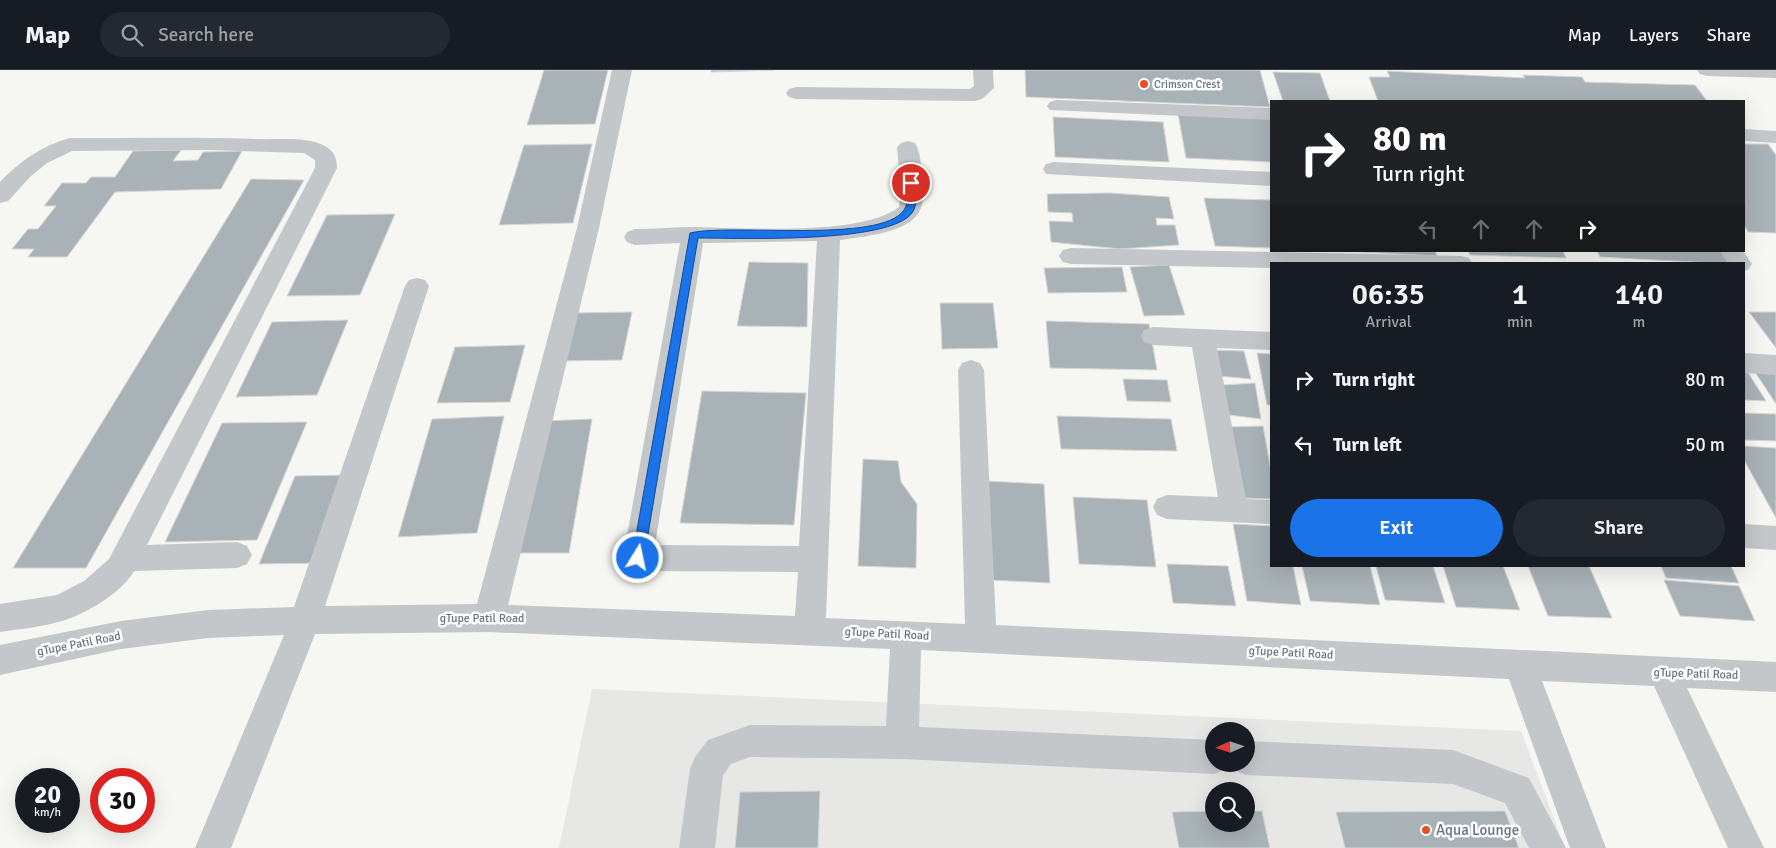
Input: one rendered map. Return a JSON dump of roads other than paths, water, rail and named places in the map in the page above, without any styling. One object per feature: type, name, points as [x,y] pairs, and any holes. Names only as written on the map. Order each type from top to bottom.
[{"type":"street","points":[[489,618],[588,228],[622,70]]},
{"type":"street","points":[[796,93],[975,95],[984,88],[983,70]]},
{"type":"street","points":[[1707,70],[1776,71]]},
{"type":"street","points":[[1057,106],[1270,114]]},
{"type":"street","points":[[1745,135],[1776,137]]},
{"type":"street","points":[[0,196],[29,164],[49,151],[70,144],[208,144],[305,147],[318,152],[326,158],[326,168],[120,568],[95,590],[61,608],[0,618]]},
{"type":"street","points":[[635,237],[829,233],[876,227],[896,220],[908,212],[912,201],[908,148]]},
{"type":"street","points":[[1054,169],[1270,179]]},
{"type":"street","points":[[810,631],[829,233]]},
{"type":"street","points":[[693,235],[638,558],[814,559]]},
{"type":"street","points":[[1071,256],[1364,262]]},
{"type":"street","points":[[213,848],[305,620],[417,286]]},
{"type":"street","points":[[1153,336],[1270,342]]},
{"type":"street","points":[[1203,338],[1234,510]]},
{"type":"street","points":[[1745,363],[1776,364]]},
{"type":"street","points":[[971,370],[981,639]]},
{"type":"street","points":[[1167,506],[1270,512]]},
{"type":"street","points":[[1745,536],[1776,538]]},
{"type":"street","points":[[125,558],[236,555]]},
{"type":"street","name":"gTupe Patil Road","points":[[0,660],[121,635],[208,624],[305,620],[489,618],[1519,663],[1670,686],[1776,677]]},
{"type":"street","points":[[902,743],[906,635]]},
{"type":"street","points":[[1519,663],[1588,848]]},
{"type":"street","points":[[1670,686],[1746,848]]},
{"type":"street","points":[[697,848],[708,769],[720,752],[750,741],[902,743],[1205,756]]},
{"type":"street","points":[[1255,758],[1453,767],[1517,790],[1548,848]]},
{"type":"place","name":"Crimson Crest","points":[[1144,84]]},
{"type":"place","name":"Aqua Lounge","points":[[1426,830]]}]
